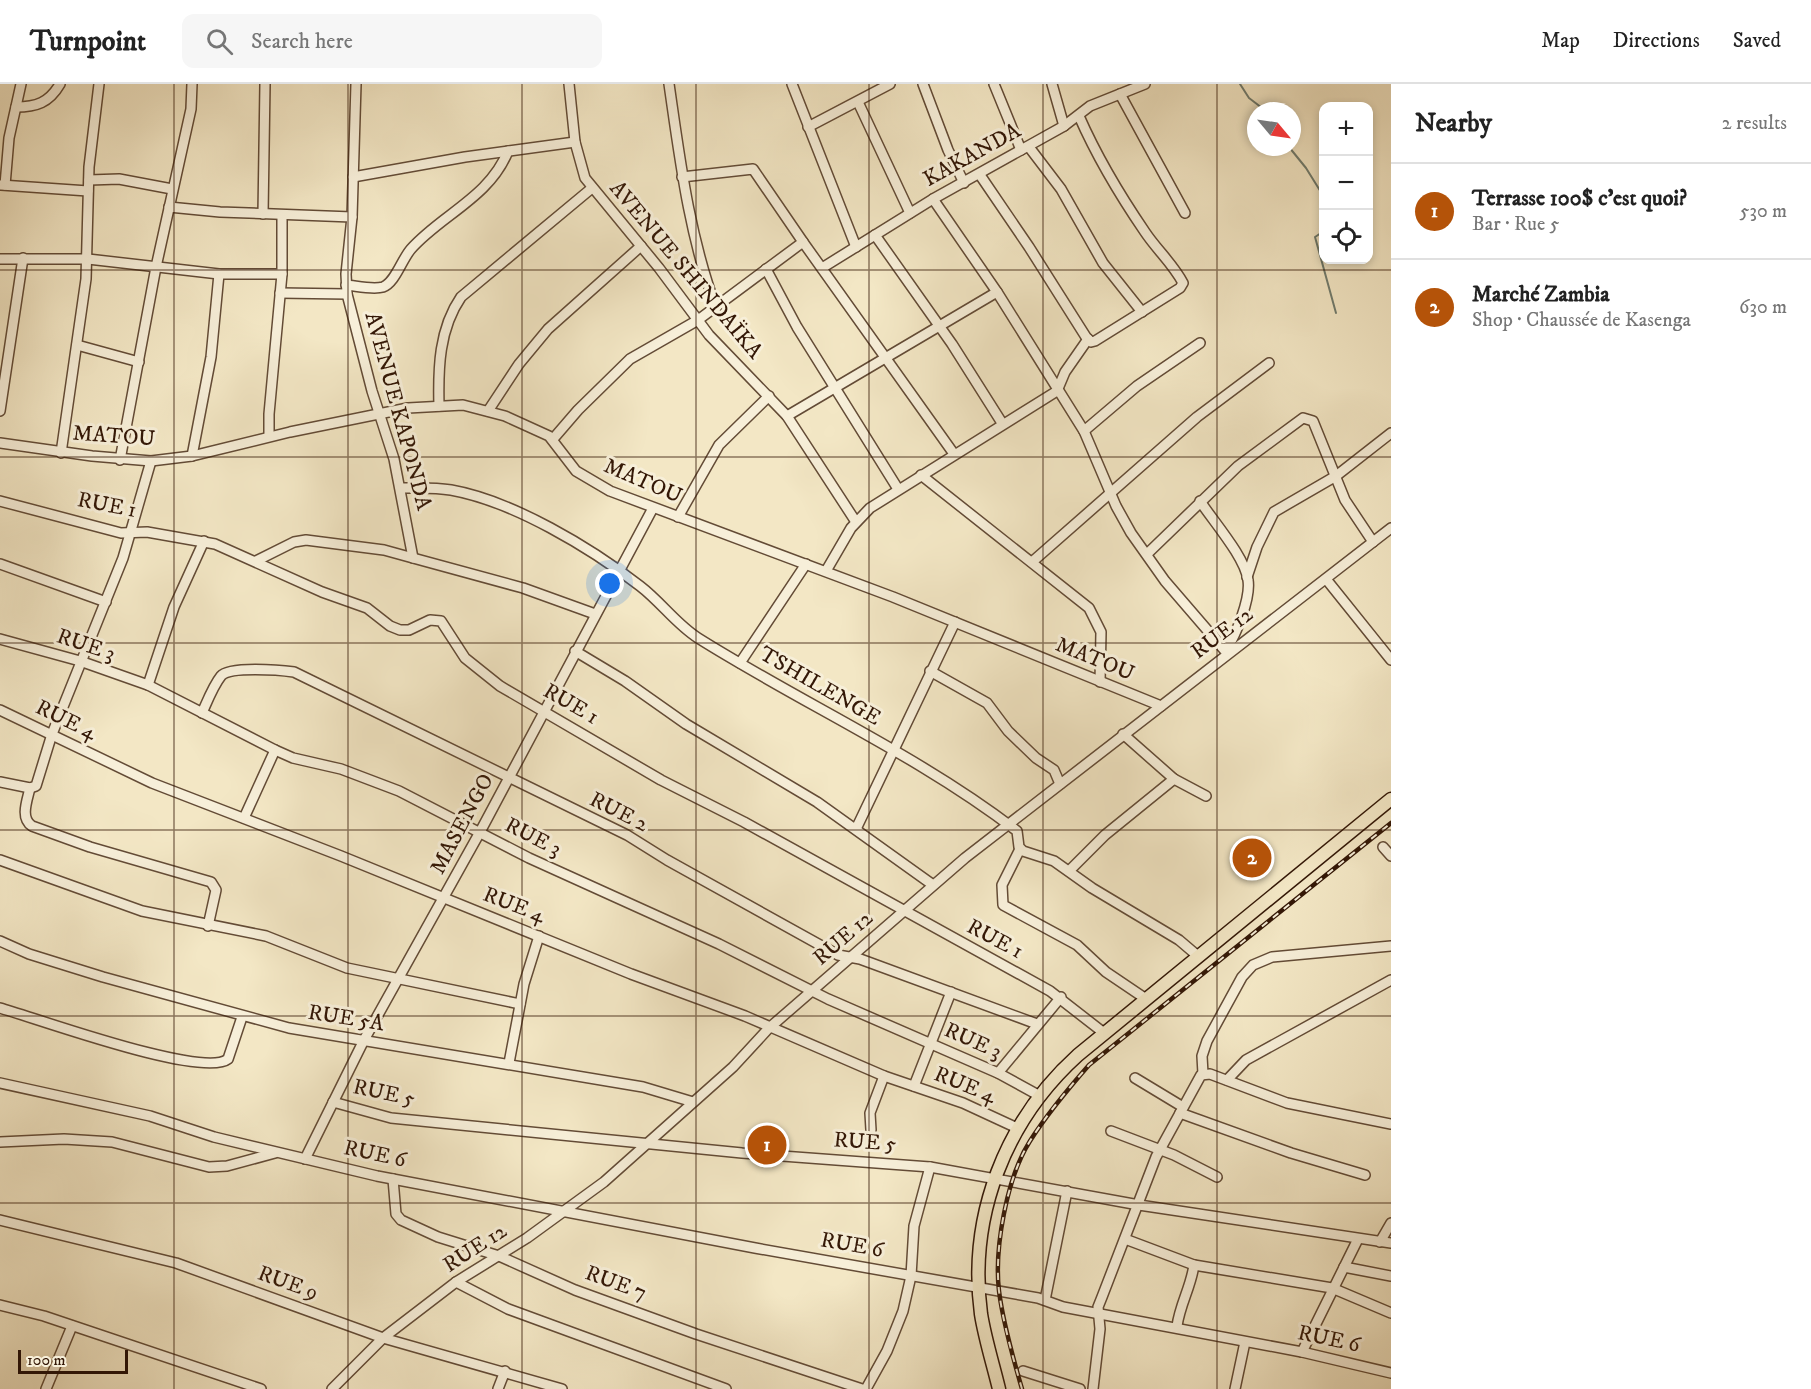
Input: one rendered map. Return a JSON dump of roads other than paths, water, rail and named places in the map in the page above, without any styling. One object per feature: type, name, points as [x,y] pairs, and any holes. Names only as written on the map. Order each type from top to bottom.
[{"type":"main road","points":[[999,1389],[984,1330],[979,1287],[982,1225],[994,1177],[1017,1128],[1061,1070],[1391,799]]},
{"type":"street","points":[[21,84],[9,138],[3,185],[88,191]]},
{"type":"street","points":[[16,107],[35,107],[47,100],[60,84]]},
{"type":"street","points":[[61,453],[88,259],[88,191],[99,84]]},
{"type":"street","points":[[120,460],[156,267],[190,109],[192,84]]},
{"type":"street","points":[[263,214],[266,84]]},
{"type":"street","name":"AVENUE KAPONDA","points":[[356,84],[352,217],[347,290],[401,488],[413,558]]},
{"type":"street","name":"AVENUE SHINDAÏKA","points":[[569,84],[575,142],[583,173],[592,188],[722,349],[787,416],[856,522]]},
{"type":"street","points":[[669,84],[682,177],[698,257],[716,308]]},
{"type":"street","points":[[792,84],[856,247]]},
{"type":"street","points":[[808,127],[890,84]]},
{"type":"street","points":[[923,84],[948,150],[964,183]]},
{"type":"street","points":[[994,84],[1025,149],[1061,189],[1103,263],[1142,312]]},
{"type":"street","points":[[1052,84],[1064,126]]},
{"type":"street","name":"KAKANDA","points":[[822,268],[933,199],[980,175],[1064,126],[1090,106],[1120,94],[1132,86],[1145,84]]},
{"type":"street","points":[[1120,94],[1185,213]]},
{"type":"street","points":[[858,102],[910,213]]},
{"type":"street","points":[[980,175],[1088,339],[1095,341],[1183,283],[1171,262],[1157,249],[1106,174],[1079,116]]},
{"type":"street","points":[[353,177],[575,142]]},
{"type":"street","points":[[280,293],[347,290],[389,284],[408,252],[418,241],[454,215],[495,176],[508,152]]},
{"type":"street","points":[[682,177],[753,169],[954,454]]},
{"type":"street","points":[[89,180],[119,179],[172,189]]},
{"type":"street","points":[[439,406],[442,340],[449,317],[461,297],[592,188]]},
{"type":"street","points":[[933,199],[997,292],[1084,431],[1122,519],[1165,581],[1226,651],[1244,608],[1248,577],[1257,547],[1274,512],[1336,476],[1391,433]]},
{"type":"street","points":[[169,207],[263,214],[352,217]]},
{"type":"street","points":[[269,436],[282,274],[282,215]]},
{"type":"street","points":[[875,235],[940,326],[1002,423]]},
{"type":"street","points":[[553,439],[578,410],[641,350],[716,308],[803,242]]},
{"type":"street","points":[[488,411],[519,364],[548,329],[581,296],[641,246]]},
{"type":"street","points":[[0,411],[23,258]]},
{"type":"street","points":[[0,259],[88,259],[219,274],[282,274]]},
{"type":"street","points":[[766,269],[797,327],[898,489]]},
{"type":"street","points":[[192,456],[211,357],[219,274]]},
{"type":"street","points":[[787,416],[997,292]]},
{"type":"street","points":[[826,571],[856,522],[870,508],[1002,423],[1058,391],[1065,372],[1088,339]]},
{"type":"street","points":[[1084,431],[1137,386],[1200,343]]},
{"type":"street","points":[[77,345],[139,362]]},
{"type":"street","points":[[1032,562],[1111,495],[1197,417],[1269,363]]},
{"type":"street","points":[[678,517],[719,445],[769,396]]},
{"type":"street","name":"MATOU","points":[[0,443],[61,453],[151,461],[192,456],[269,436],[408,408],[463,405],[488,411],[553,439],[583,476],[610,491],[826,571],[1161,705]]},
{"type":"street","points":[[1147,554],[1238,466],[1303,418],[1313,421],[1354,516],[1373,542]]},
{"type":"street","points":[[151,461],[131,534],[52,734],[25,815],[32,826],[90,847],[211,882],[216,890],[208,926]]},
{"type":"street","points":[[921,475],[1032,562],[1095,616],[1101,632],[1100,682]]},
{"type":"street","name":"TSHILENGE","points":[[401,488],[440,489],[483,499],[562,535],[619,571],[661,604],[687,629],[740,663],[894,751],[1007,824],[1017,831],[1020,849]]},
{"type":"street","name":"RUE 1","points":[[0,501],[131,534],[147,532],[204,541],[256,561],[322,592],[367,608],[395,628],[405,630],[430,620],[441,621],[471,664],[500,686],[661,780],[744,822],[1061,997],[1104,1033]]},
{"type":"street","points":[[1200,501],[1235,552],[1248,577]]},
{"type":"street","name":"MASENGO","points":[[306,1159],[364,1040],[480,832],[543,710],[654,508]]},
{"type":"street","name":"RUE 12","points":[[333,1389],[383,1338],[456,1282],[565,1211],[650,1143],[748,1052],[769,1028],[933,885],[1007,824],[1161,705],[1226,651],[1326,579],[1391,528]]},
{"type":"street","points":[[256,561],[294,542],[306,540],[384,550],[523,588],[595,614]]},
{"type":"street","points":[[148,685],[174,607],[204,541]]},
{"type":"street","points":[[0,564],[106,602]]},
{"type":"street","points":[[740,663],[806,564]]},
{"type":"street","points":[[1326,579],[1391,660]]},
{"type":"street","points":[[856,829],[955,622]]},
{"type":"street","name":"RUE 3","points":[[0,639],[80,661],[148,685],[201,714],[293,758],[341,769],[387,786],[529,858],[719,944],[812,991],[998,1073],[1040,1096]]},
{"type":"street","points":[[575,651],[626,681],[686,724],[779,778],[856,829],[933,885]]},
{"type":"street","name":"RUE 2","points":[[201,714],[221,675],[229,671],[272,668],[294,672],[508,779],[627,835],[838,955],[850,957],[951,992],[1037,1024]]},
{"type":"street","points":[[930,671],[987,703],[1008,731],[1036,758],[1054,770],[1060,784]]},
{"type":"street","name":"RUE 4","points":[[0,710],[152,783],[769,1028],[884,1076],[963,1103],[1017,1128]]},
{"type":"street","points":[[1124,734],[1174,779],[1206,796]]},
{"type":"street","points":[[244,819],[275,750]]},
{"type":"street","points":[[1069,871],[1105,836],[1174,779]]},
{"type":"street","points":[[0,782],[33,787]]},
{"type":"street","points":[[1383,848],[1391,856]]},
{"type":"street","points":[[1146,999],[1106,972],[1077,945],[1004,905],[1002,885],[1020,849],[1049,858],[1100,893],[1179,940],[1199,957]]},
{"type":"street","points":[[0,860],[142,911],[266,936],[311,952],[339,966],[520,1004]]},
{"type":"street","points":[[509,1063],[520,1004],[539,936]]},
{"type":"street","name":"RUE 5A","points":[[0,941],[41,958],[242,1017],[289,1028],[643,1087],[693,1102]]},
{"type":"street","points":[[1093,1389],[1100,1312],[1098,1307],[1160,1151],[1203,1074],[1202,1056],[1207,1041],[1242,976],[1253,965],[1272,957],[1391,946]]},
{"type":"street","points":[[1227,1080],[1246,1060],[1391,980]]},
{"type":"street","points":[[914,1086],[951,992]]},
{"type":"street","points":[[998,1073],[1061,997]]},
{"type":"street","points":[[0,1008],[74,1033],[158,1055],[214,1062],[228,1059],[242,1017]]},
{"type":"street","points":[[1203,1074],[1227,1080],[1292,1104],[1391,1124]]},
{"type":"street","points":[[871,1130],[870,1113],[884,1076]]},
{"type":"street","points":[[1135,1078],[1181,1110],[1270,1146],[1365,1175]]},
{"type":"street","name":"RUE 6","points":[[0,1083],[150,1116],[214,1137],[393,1179],[979,1287],[1045,1300],[1063,1306],[1177,1326],[1245,1342],[1302,1352],[1391,1373]]},
{"type":"street","name":"RUE 5","points":[[333,1102],[386,1117],[742,1153],[930,1167],[1139,1205],[1391,1243]]},
{"type":"street","points":[[1111,1131],[1174,1155],[1217,1177]]},
{"type":"street","points":[[1,1140],[64,1139],[112,1142],[209,1167],[227,1166],[277,1152]]},
{"type":"street","points":[[864,1389],[899,1326],[911,1276],[914,1226],[930,1167]]},
{"type":"street","name":"RUE 7","points":[[393,1179],[393,1202],[396,1214],[401,1220],[438,1237],[499,1256],[592,1296],[741,1350],[845,1386],[864,1389]]},
{"type":"street","points":[[1045,1300],[1067,1191]]},
{"type":"street","name":"RUE 9","points":[[0,1220],[176,1263],[383,1338],[562,1389]]},
{"type":"street","points":[[1380,1242],[1391,1223]]},
{"type":"street","points":[[1125,1239],[1194,1265],[1332,1288],[1391,1312]]},
{"type":"street","points":[[1302,1352],[1358,1239]]},
{"type":"street","points":[[1177,1326],[1179,1309],[1192,1280],[1194,1265]]},
{"type":"street","points":[[1344,1267],[1391,1276]]},
{"type":"street","points":[[456,1282],[508,1309],[726,1389]]},
{"type":"street","points":[[0,1305],[72,1326],[261,1389]]},
{"type":"street","points":[[46,1389],[72,1326]]},
{"type":"street","points":[[1235,1389],[1245,1342]]},
{"type":"street","points":[[498,1389],[505,1371]]},
{"type":"street","points":[[1023,1371],[1080,1389]]},
{"type":"waterway","points":[[1240,84],[1254,102]]},
{"type":"waterway","points":[[1296,156],[1319,189]]},
{"type":"waterway","points":[[1319,234],[1315,237],[1319,251]]},
{"type":"waterway","points":[[1322,264],[1336,313]]},
{"type":"railway","points":[[1022,1389],[1001,1303],[998,1254],[1004,1213],[1015,1174],[1022,1156],[1043,1121],[1089,1065],[1391,823]]},
{"type":"place","name":"Marché Zambia","points":[[1252,858]]},
{"type":"place","name":"Terrasse 100$ c'est quoi?","points":[[767,1145]]}]
